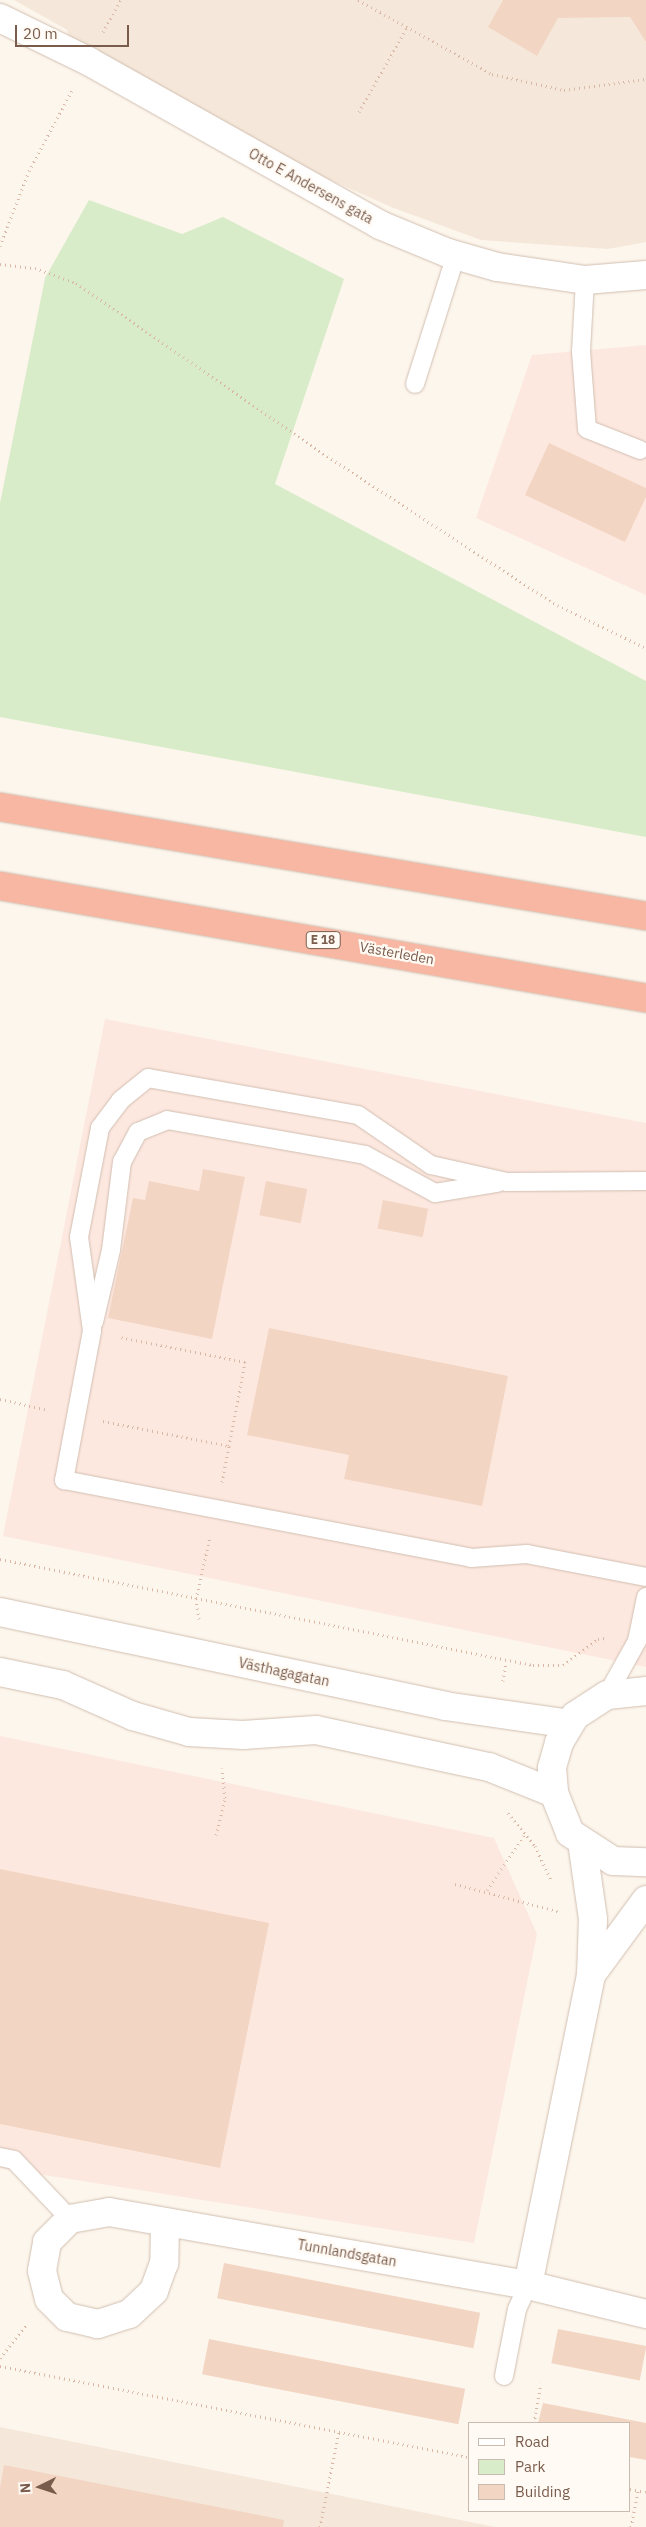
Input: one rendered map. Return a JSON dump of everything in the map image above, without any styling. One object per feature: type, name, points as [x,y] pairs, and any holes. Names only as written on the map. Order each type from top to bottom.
[{"type":"highway","points":[[0,807],[646,916]]},
{"type":"highway","name":"Västerleden","points":[[0,886],[646,998]]},
{"type":"street","name":"Otto E Andersens gata","points":[[0,18],[88,61],[380,225],[456,255],[497,266],[586,280],[646,275]]},
{"type":"street","name":"Västhagagatan","points":[[0,1612],[446,1706],[570,1724]]},
{"type":"street","points":[[0,1672],[63,1684],[133,1716],[189,1732],[243,1735],[316,1730],[489,1767],[554,1793]]},
{"type":"street","points":[[646,1691],[607,1695],[588,1705],[570,1724],[559,1743],[552,1768],[554,1793],[570,1833],[613,1861],[646,1862]]},
{"type":"street","points":[[528,2285],[591,1975],[593,1919],[582,1842]]},
{"type":"street","points":[[591,1975],[646,1900]]},
{"type":"street","name":"Tunnlandsgatan","points":[[70,2219],[109,2212],[165,2224],[199,2227],[528,2285],[646,2314]]},
{"type":"street","points":[[70,2219],[48,2242],[42,2271],[48,2297],[67,2317],[98,2324],[129,2314],[154,2291],[164,2263],[165,2224]]},
{"type":"lane","points":[[416,384],[456,255]]},
{"type":"lane","points":[[586,280],[582,351],[587,429],[640,450]]},
{"type":"lane","points":[[92,1331],[78,1237],[100,1128],[121,1100],[148,1078],[358,1115],[431,1165],[507,1182]]},
{"type":"lane","points":[[646,1181],[507,1182],[435,1194],[366,1155],[167,1120],[138,1132],[122,1162],[111,1250],[92,1331],[64,1480],[471,1558],[527,1554],[646,1577]]},
{"type":"lane","points":[[607,1695],[637,1641],[646,1597]]},
{"type":"lane","points":[[0,2157],[14,2160],[70,2219]]},
{"type":"lane","points":[[504,2376],[517,2309],[528,2285]]},
{"type":"path","points":[[0,246],[29,171],[121,0]]},
{"type":"path","points":[[358,0],[492,74],[564,90],[646,79]]},
{"type":"path","points":[[360,112],[407,27]]},
{"type":"path","points":[[0,264],[35,268],[76,283],[327,456],[553,603],[646,648]]},
{"type":"path","points":[[92,1331],[245,1362],[217,1508]]},
{"type":"path","points":[[0,1399],[229,1446]]},
{"type":"path","points":[[0,1559],[533,1665],[563,1665],[598,1639],[616,1637],[637,1641]]},
{"type":"path","points":[[487,1890],[525,1834]]},
{"type":"path","points":[[455,1884],[487,1890],[557,1910]]},
{"type":"path","points":[[0,2358],[48,2297]]},
{"type":"path","points":[[0,2366],[468,2457]]},
{"type":"path","points":[[534,2422],[541,2384]]},
{"type":"path","points":[[320,2527],[339,2432]]},
{"type":"path","points":[[631,2489],[646,2492]]},
{"type":"path","points":[[631,2527],[638,2490]]},
{"type":"shaded area","points":[[14,0],[646,0],[646,242],[608,249],[481,240],[391,207],[77,66],[67,30]]},
{"type":"shaded area","points":[[646,345],[646,595],[476,518],[532,355]]},
{"type":"shaded area","points":[[105,1019],[646,1123],[646,1667],[3,1536]]},
{"type":"shaded area","points":[[0,1736],[494,1838],[537,1934],[474,2243],[0,2168]]},
{"type":"shaded area","points":[[0,2427],[495,2527],[0,2527]]},
{"type":"green space","points":[[89,200],[182,234],[223,217],[344,279],[275,484],[646,681],[646,837],[0,717],[0,503],[45,278]]},
{"type":"building","points":[[503,0],[646,0],[646,42],[630,17],[558,18],[537,56],[488,27]]},
{"type":"building","points":[[549,443],[646,488],[646,497],[625,542],[525,495]]},
{"type":"building","points":[[203,1169],[245,1177],[212,1339],[108,1318],[133,1198],[145,1200],[149,1181],[199,1191]]},
{"type":"building","points":[[266,1181],[307,1189],[301,1223],[259,1215]]},
{"type":"building","points":[[383,1200],[428,1209],[423,1237],[377,1228]]},
{"type":"building","points":[[269,1328],[508,1376],[482,1506],[344,1479],[349,1455],[247,1435]]},
{"type":"building","points":[[0,1869],[269,1923],[220,2168],[0,2124]]},
{"type":"building","points":[[224,2263],[480,2313],[473,2348],[217,2298]]},
{"type":"building","points":[[558,2329],[646,2346],[640,2381],[551,2363]]},
{"type":"building","points":[[209,2339],[465,2389],[458,2424],[202,2374]]},
{"type":"building","points":[[543,2403],[646,2423],[646,2460],[631,2457],[631,2422],[538,2422]]},
{"type":"building","points":[[4,2465],[284,2520],[283,2527],[0,2527],[0,2488]]}]
